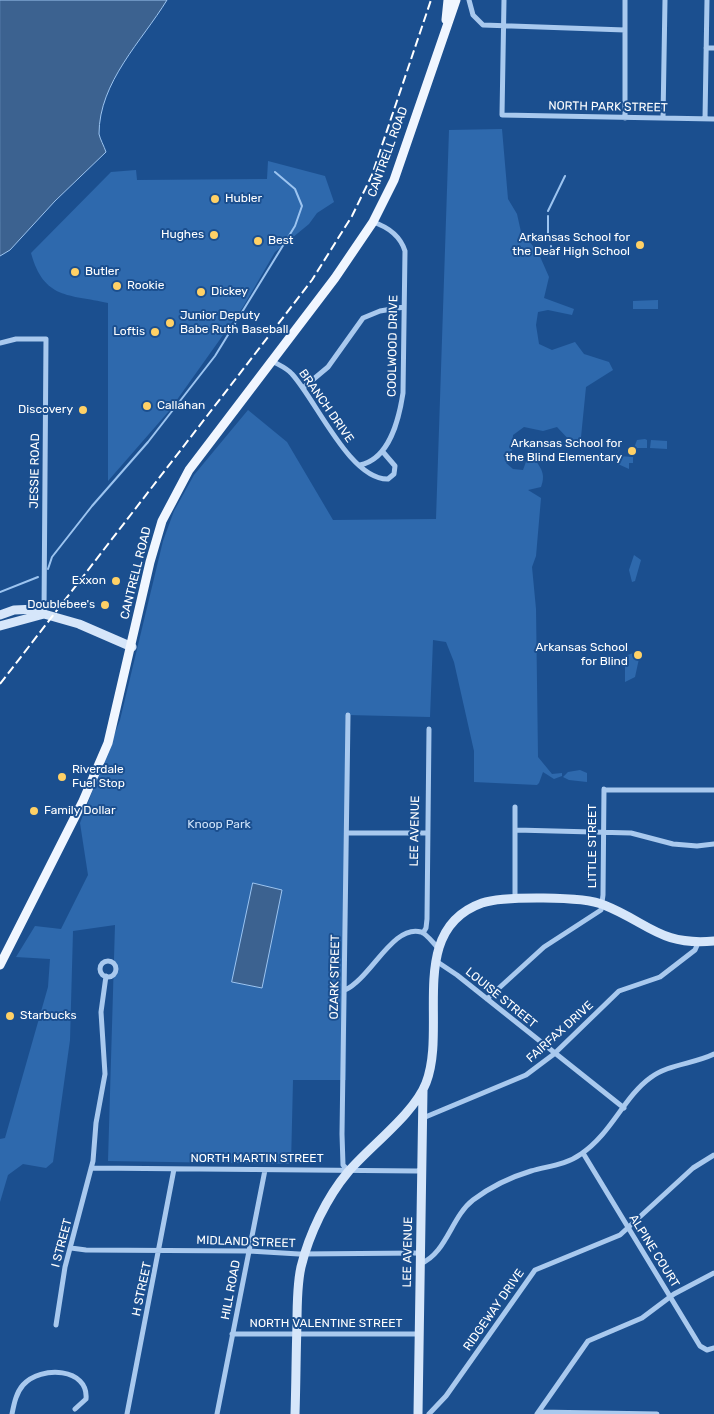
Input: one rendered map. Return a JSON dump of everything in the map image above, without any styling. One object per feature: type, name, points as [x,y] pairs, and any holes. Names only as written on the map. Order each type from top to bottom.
[{"type":"main road","name":"CANTRELL ROAD","points":[[0,965],[97,770],[114,722],[150,562],[162,521],[189,470],[336,278],[373,222],[394,180],[446,30],[451,3]]},
{"type":"street","points":[[469,0],[473,16],[479,23],[503,27],[625,30]]},
{"type":"street","points":[[503,27],[504,0]]},
{"type":"street","points":[[625,0],[625,118]]},
{"type":"street","points":[[663,118],[665,0]]},
{"type":"street","points":[[705,119],[707,0]]},
{"type":"street","name":"NORTH PARK STREET","points":[[503,27],[502,115],[714,119]]},
{"type":"street","points":[[706,48],[714,48]]},
{"type":"street","name":"COOLWOOD DRIVE","points":[[373,222],[392,231],[404,248],[403,394],[400,409],[383,452]]},
{"type":"street","points":[[303,388],[328,367],[363,318],[380,310],[404,307]]},
{"type":"street","name":"JESSIE ROAD","points":[[0,343],[16,339],[46,340],[44,614]]},
{"type":"street","name":"BRANCH DRIVE","points":[[272,362],[290,372],[351,458],[374,477],[390,478],[395,471],[395,466],[383,452]]},
{"type":"street","points":[[360,465],[371,462],[383,452]]},
{"type":"street","points":[[0,615],[27,608],[37,609],[44,614],[79,624],[132,647]]},
{"type":"street","points":[[0,626],[44,614]]},
{"type":"street","name":"OZARK STREET","points":[[348,715],[343,1162],[349,1171]]},
{"type":"street","name":"LEE AVENUE","points":[[423,933],[426,928],[427,919],[429,728]]},
{"type":"street","name":"LITTLE STREET","points":[[601,904],[604,790],[714,790]]},
{"type":"street","points":[[515,807],[515,898]]},
{"type":"street","points":[[516,830],[636,833],[684,846],[714,844]]},
{"type":"street","points":[[347,833],[428,833]]},
{"type":"street","points":[[295,1414],[300,1270],[305,1254],[320,1218],[349,1171],[404,1114],[423,1090],[432,1062],[438,948],[450,926],[469,910],[489,901],[515,898],[577,900],[601,904],[666,938],[698,943],[714,941]]},
{"type":"street","points":[[487,999],[544,947],[600,911],[601,904]]},
{"type":"street","points":[[345,990],[360,982],[398,937],[412,932],[423,933],[438,948]]},
{"type":"street","name":"FAIRFAX DRIVE","points":[[422,1118],[526,1075],[554,1054],[620,991],[660,977],[695,950],[698,943]]},
{"type":"street","name":"LOUISE STREET","points":[[436,961],[624,1108]]},
{"type":"street","name":"I STREET","points":[[56,1325],[65,1267],[91,1168],[96,1124],[105,1074],[102,1012],[106,976]]},
{"type":"street","points":[[420,1264],[431,1259],[462,1211],[474,1199],[518,1175],[562,1164],[583,1153],[608,1130],[651,1076],[714,1054]]},
{"type":"street","name":"LEE AVENUE","points":[[418,1414],[420,1264],[422,1253],[423,1090]]},
{"type":"street","name":"ALPINE COURT","points":[[583,1153],[700,1346],[707,1350],[714,1348]]},
{"type":"street","name":"RIDGEWAY DRIVE","points":[[429,1414],[446,1396],[536,1270],[609,1241],[629,1228],[693,1168],[714,1154]]},
{"type":"street","name":"NORTH MARTIN STREET","points":[[91,1168],[349,1171],[417,1171],[422,1169]]},
{"type":"street","name":"H STREET","points":[[127,1414],[174,1169]]},
{"type":"street","name":"HILL ROAD","points":[[217,1414],[265,1170]]},
{"type":"street","name":"MIDLAND STREET","points":[[71,1248],[86,1250],[248,1250],[305,1254],[422,1253]]},
{"type":"street","points":[[538,1413],[588,1342],[642,1318],[671,1296],[714,1273]]},
{"type":"street","name":"NORTH VALENTINE STREET","points":[[232,1334],[420,1334]]},
{"type":"street","points":[[12,1414],[23,1385],[37,1374],[48,1371],[69,1374],[86,1391],[86,1399],[75,1409]]},
{"type":"street","points":[[538,1413],[657,1414]]},
{"type":"green space","name":"Knoop Park","points":[[502,129],[508,199],[517,214],[521,232],[538,252],[549,277],[544,298],[574,309],[572,315],[548,310],[538,312],[536,325],[539,344],[552,350],[575,342],[584,354],[609,362],[613,370],[586,387],[580,447],[574,445],[557,427],[543,431],[524,427],[513,435],[511,459],[506,463],[513,469],[523,470],[527,459],[535,460],[542,473],[541,487],[528,490],[541,498],[536,556],[532,567],[536,609],[538,757],[552,774],[562,773],[562,776],[554,779],[543,772],[537,785],[474,782],[474,751],[454,662],[446,642],[433,640],[430,717],[348,715],[346,1080],[293,1080],[291,1164],[108,1161],[115,925],[73,931],[70,1040],[53,1162],[46,1168],[23,1164],[8,1175],[0,1202],[0,1139],[5,1138],[48,987],[50,959],[16,957],[35,926],[61,929],[88,875],[80,823],[120,720],[163,541],[174,511],[194,475],[248,410],[287,442],[333,520],[436,519],[449,130]]},
{"type":"green space","name":"Junior Deputy Babe Ruth Baseball","points":[[268,161],[325,176],[334,202],[317,213],[309,224],[275,252],[243,307],[169,411],[108,481],[108,303],[70,296],[51,287],[36,268],[31,253],[111,172],[136,170],[137,180],[267,179]]},
{"type":"green space","points":[[658,300],[658,309],[633,309],[633,301]]},
{"type":"green space","points":[[637,440],[647,440],[647,448],[634,448]]},
{"type":"green space","points":[[651,440],[667,441],[667,449],[650,448]]},
{"type":"green space","points":[[618,456],[633,457],[633,463],[629,463],[629,469],[618,464]]},
{"type":"green space","points":[[634,555],[641,560],[635,581],[632,582],[629,570]]},
{"type":"green space","points":[[636,652],[640,654],[635,677],[625,682],[625,656]]},
{"type":"green space","points":[[580,770],[587,773],[587,782],[569,780],[563,777],[568,772]]},
{"type":"shaded area","points":[[0,0],[167,0],[134,47],[106,97],[101,115],[99,134],[106,152],[55,201],[10,250],[0,256]]},
{"type":"shaded area","points":[[253,883],[282,890],[262,988],[232,982]]},
{"type":"waterway","points":[[48,569],[52,557],[92,506],[148,442],[215,356],[295,226],[302,206],[295,189],[275,172]]},
{"type":"waterway","points":[[548,211],[565,176]]},
{"type":"waterway","points":[[548,216],[548,236]]},
{"type":"waterway","points":[[551,246],[552,256]]},
{"type":"waterway","points":[[0,592],[38,577]]},
{"type":"railway","points":[[0,684],[312,280],[352,216],[372,175],[431,0]]},
{"type":"place","name":"Hubler","points":[[215,199]]},
{"type":"place","name":"Hughes","points":[[214,235]]},
{"type":"place","name":"Best","points":[[258,241]]},
{"type":"place","name":"Arkansas School for the Deaf High School","points":[[640,245]]},
{"type":"place","name":"Butler","points":[[75,272]]},
{"type":"place","name":"Rookie","points":[[117,286]]},
{"type":"place","name":"Dickey","points":[[201,292]]},
{"type":"place","name":"Junior Deputy Babe Ruth Baseball","points":[[170,323]]},
{"type":"place","name":"Loftis","points":[[155,332]]},
{"type":"place","name":"Callahan","points":[[147,406]]},
{"type":"place","name":"Discovery","points":[[83,410]]},
{"type":"place","name":"Arkansas School for the Blind Elementary","points":[[632,451]]},
{"type":"place","name":"Exxon","points":[[116,581]]},
{"type":"place","name":"Doublebee's","points":[[105,605]]},
{"type":"place","name":"Arkansas School for Blind","points":[[638,655]]},
{"type":"place","name":"Riverdale Fuel Stop","points":[[62,777]]},
{"type":"place","name":"Family Dollar","points":[[34,811]]},
{"type":"place","name":"Starbucks","points":[[10,1016]]}]
